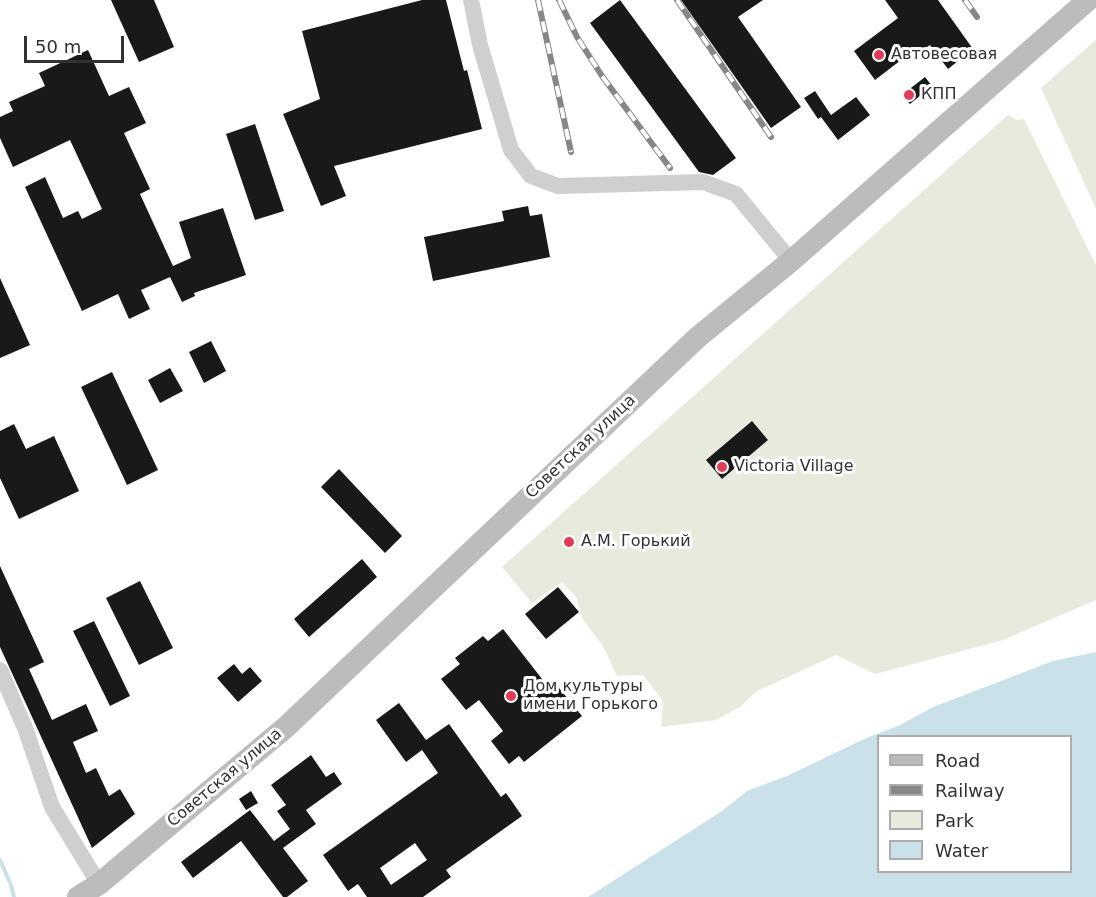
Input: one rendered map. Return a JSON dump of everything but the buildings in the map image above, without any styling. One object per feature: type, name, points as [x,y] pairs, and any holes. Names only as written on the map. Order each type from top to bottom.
[{"type":"main road","name":"Советская улица","points":[[78,897],[99,884],[286,727],[698,337],[791,261],[1088,0]]},
{"type":"street","points":[[471,0],[480,45],[511,150],[531,176],[558,186],[703,182],[736,194],[791,261]]},
{"type":"street","points":[[0,670],[25,728],[52,807],[99,884]]},
{"type":"green space","points":[[1096,40],[1096,209],[1041,88]]},
{"type":"green space","points":[[1008,115],[1017,120],[1024,119],[1096,265],[1096,600],[1003,640],[875,674],[836,655],[757,691],[740,707],[716,720],[661,727],[663,701],[643,675],[617,676],[603,646],[582,618],[576,597],[562,582],[532,603],[502,567]]},
{"type":"water","points":[[1096,652],[1096,897],[588,897],[722,811],[747,791],[787,776],[864,739],[900,725],[933,707],[1053,661]]},
{"type":"waterway","points":[[0,860],[14,897]]},
{"type":"railway","points":[[538,0],[571,152]]},
{"type":"railway","points":[[559,0],[577,37],[602,76],[670,168]]},
{"type":"railway","points":[[677,0],[771,137]]},
{"type":"railway","points":[[965,0],[977,17]]},
{"type":"place","name":"Автовесовая","points":[[879,55]]},
{"type":"place","name":"КПП","points":[[909,95]]},
{"type":"place","name":"Victoria Village","points":[[722,467]]},
{"type":"place","name":"А.М. Горький","points":[[569,542]]},
{"type":"place","name":"Дом культуры имени Горького","points":[[511,696]]}]
